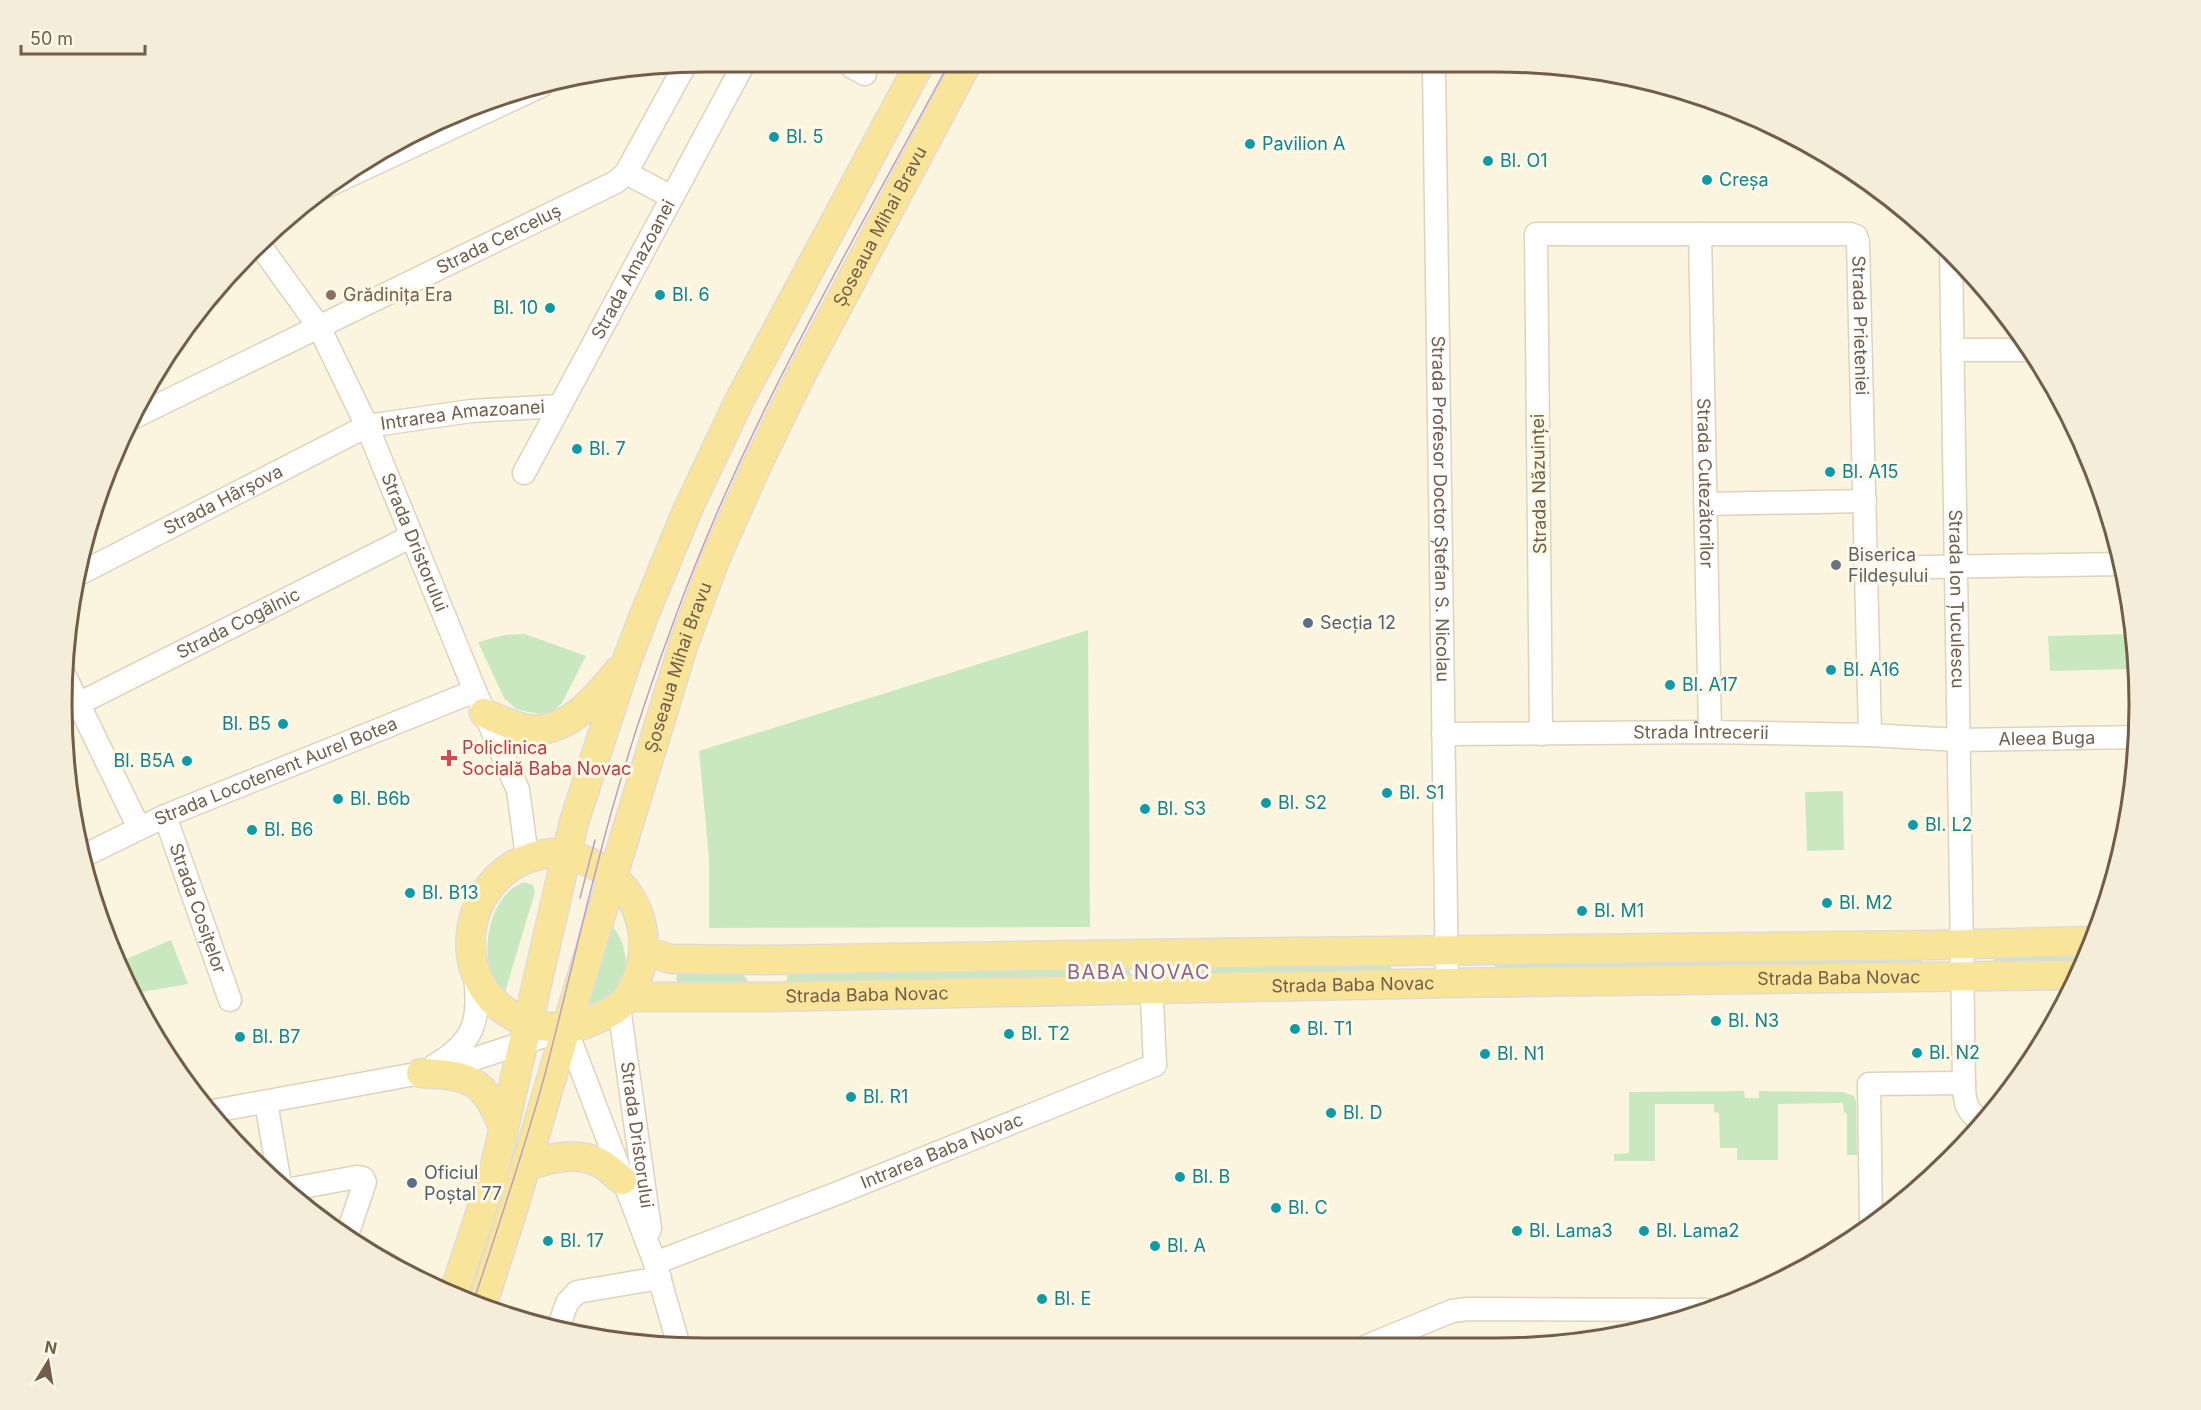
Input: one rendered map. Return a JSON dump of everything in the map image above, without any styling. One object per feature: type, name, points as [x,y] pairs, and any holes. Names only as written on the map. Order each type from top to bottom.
[{"type":"main road","points":[[456,1287],[493,1175],[574,822],[627,660],[680,528],[734,410],[915,72]]},
{"type":"main road","name":"Șoseaua Mihai Bravu","points":[[485,1298],[684,643],[716,557],[800,377],[962,72]]},
{"type":"main road","points":[[480,702],[518,727],[549,729],[560,725],[583,710],[604,689],[627,660]]},
{"type":"main road","points":[[539,854],[566,854],[588,861],[614,877],[630,896],[643,929],[644,951],[637,982],[624,1002],[584,1024],[566,1029],[548,1028],[524,1033],[512,1017],[500,1009],[485,992],[475,971],[471,954],[472,925],[482,899],[495,880],[509,868],[527,857],[539,854]]},
{"type":"main road","name":"Strada Baba Novac","points":[[644,951],[671,958],[767,960],[1961,945],[2083,941]]},
{"type":"main road","name":"Strada Baba Novac","points":[[624,1002],[1447,983],[2068,975]]},
{"type":"main road","points":[[421,1073],[449,1074],[466,1079],[484,1089],[494,1104],[503,1127]]},
{"type":"main road","points":[[526,1166],[563,1156],[579,1157],[600,1163],[622,1180]]},
{"type":"street","name":"Strada Amazoanei","points":[[524,473],[739,72]]},
{"type":"street","name":"Strada Profesor Doctor Ștefan S. Nicolau","points":[[1434,72],[1447,983]]},
{"type":"street","name":"Strada Cerceluș","points":[[144,412],[606,188],[626,173],[681,73]]},
{"type":"street","points":[[384,159],[489,111]]},
{"type":"street","points":[[626,173],[672,197]]},
{"type":"street","name":"Strada Prieteniei","points":[[1536,234],[1850,234],[1856,236],[1858,243],[1870,735]]},
{"type":"street","name":"Strada Năzuinței","points":[[1536,234],[1541,734]]},
{"type":"street","name":"Strada Cutezătorilor","points":[[1700,234],[1710,732]]},
{"type":"street","name":"Strada Dristorului","points":[[264,251],[319,327],[367,426],[518,790],[527,857]]},
{"type":"street","name":"Strada Ion Țuculescu","points":[[1951,265],[1961,977]]},
{"type":"street","points":[[1952,350],[2020,350]]},
{"type":"street","name":"Intrarea Amazoanei","points":[[367,426],[471,411],[560,406]]},
{"type":"street","name":"Strada Hârșova","points":[[87,570],[367,426]]},
{"type":"street","points":[[1706,504],[1865,501]]},
{"type":"street","name":"Strada Cogâlnic","points":[[72,707],[412,536]]},
{"type":"street","points":[[1867,568],[2113,564]]},
{"type":"street","name":"Strada Locotenent Aurel Botea","points":[[90,853],[165,816],[480,702]]},
{"type":"street","points":[[72,707],[139,828]]},
{"type":"street","name":"Strada Întrecerii","points":[[1443,734],[1710,732],[1870,735],[1958,740]]},
{"type":"street","name":"Aleea Buga","points":[[1958,740],[2128,737]]},
{"type":"street","name":"Strada Cosițelor","points":[[165,816],[230,1000]]},
{"type":"street","points":[[1150,955],[1152,989]]},
{"type":"street","points":[[421,1073],[464,1044],[472,1031],[477,1016],[478,999],[475,971]]},
{"type":"street","points":[[1961,977],[1964,1099],[1972,1115],[1976,1117]]},
{"type":"street","name":"Intrarea Baba Novac","points":[[657,1271],[838,1193],[1155,1065],[1152,989]]},
{"type":"street","name":"Strada Dristorului","points":[[624,1002],[657,1271]]},
{"type":"street","name":"Strada Dristorului","points":[[566,1029],[657,1271],[676,1337]]},
{"type":"street","points":[[219,1110],[458,1065],[524,1033]]},
{"type":"street","points":[[1871,1214],[1869,1084],[1964,1083]]},
{"type":"street","points":[[266,1102],[278,1172]]},
{"type":"street","points":[[297,1188],[357,1177],[363,1178],[365,1182],[349,1228]]},
{"type":"street","points":[[561,1321],[567,1303],[577,1292],[657,1271]]},
{"type":"street","points":[[1386,1338],[1452,1311],[1468,1309],[1680,1310]]},
{"type":"green space","points":[[1088,630],[1090,927],[709,928],[709,859],[699,751]]},
{"type":"green space","points":[[525,634],[586,656],[562,703],[552,712],[542,714],[516,709],[504,698],[478,642],[505,635]]},
{"type":"green space","points":[[2125,634],[2128,669],[2050,671],[2048,636]]},
{"type":"green space","points":[[1843,791],[1844,850],[1807,851],[1805,792]]},
{"type":"green space","points":[[525,882],[533,885],[535,892],[505,992],[494,977],[489,965],[487,949],[490,926],[499,903],[506,894]]},
{"type":"green space","points":[[613,927],[625,953],[625,971],[622,980],[606,997],[583,1007]]},
{"type":"green space","points":[[171,940],[188,984],[141,992],[126,959]]},
{"type":"green space","points":[[2080,950],[2073,965],[1995,965],[1993,955]]},
{"type":"green space","points":[[1922,956],[1923,965],[1495,972],[1495,963]]},
{"type":"green space","points":[[1391,963],[1391,971],[1170,976],[1169,965]]},
{"type":"green space","points":[[1129,968],[1131,975],[783,984],[787,980],[788,973]]},
{"type":"green space","points":[[680,972],[742,973],[748,981],[747,984],[680,986],[676,978]]},
{"type":"green space","points":[[1744,1091],[1745,1098],[1759,1098],[1759,1091],[1843,1092],[1854,1096],[1857,1155],[1847,1155],[1847,1114],[1844,1112],[1843,1103],[1778,1104],[1778,1160],[1737,1160],[1737,1148],[1720,1148],[1719,1113],[1714,1112],[1714,1104],[1655,1104],[1655,1161],[1614,1161],[1614,1154],[1629,1153],[1629,1092]]},
{"type":"tram line","points":[[476,1295],[537,1103],[623,772],[675,618],[733,476],[766,406],[944,72]]},
{"type":"tram line","points":[[580,898],[595,840]]},
{"type":"place","name":"Bl. 5","points":[[774,137]]},
{"type":"place","name":"Pavilion A","points":[[1250,144]]},
{"type":"place","name":"Bl. O1","points":[[1488,161]]},
{"type":"place","name":"Creșa","points":[[1707,180]]},
{"type":"place","name":"Grădinița Era","points":[[331,295]]},
{"type":"place","name":"Bl. 6","points":[[660,295]]},
{"type":"place","name":"Bl. 10","points":[[550,308]]},
{"type":"place","name":"Bl. 7","points":[[577,449]]},
{"type":"place","name":"Bl. A15","points":[[1830,472]]},
{"type":"place","name":"Biserica Fildeșului","points":[[1836,565]]},
{"type":"place","name":"Secția 12","points":[[1308,623]]},
{"type":"place","name":"Bl. A16","points":[[1831,670]]},
{"type":"place","name":"Bl. A17","points":[[1670,685]]},
{"type":"place","name":"Bl. B5","points":[[283,724]]},
{"type":"place","name":"Policlinica Socială Baba Novac","points":[[449,758]]},
{"type":"place","name":"Bl. B5A","points":[[187,761]]},
{"type":"place","name":"Bl. S1","points":[[1387,793]]},
{"type":"place","name":"Bl. B6b","points":[[338,799]]},
{"type":"place","name":"Bl. S2","points":[[1266,803]]},
{"type":"place","name":"Bl. S3","points":[[1145,809]]},
{"type":"place","name":"Bl. L2","points":[[1913,825]]},
{"type":"place","name":"Bl. B6","points":[[252,830]]},
{"type":"place","name":"Bl. B13","points":[[410,893]]},
{"type":"place","name":"Bl. M2","points":[[1827,903]]},
{"type":"place","name":"Bl. M1","points":[[1582,911]]},
{"type":"place","name":"Bl. N3","points":[[1716,1021]]},
{"type":"place","name":"Bl. T1","points":[[1295,1029]]},
{"type":"place","name":"Bl. T2","points":[[1009,1034]]},
{"type":"place","name":"Bl. B7","points":[[240,1037]]},
{"type":"place","name":"Bl. N2","points":[[1917,1053]]},
{"type":"place","name":"Bl. N1","points":[[1485,1054]]},
{"type":"place","name":"Bl. R1","points":[[851,1097]]},
{"type":"place","name":"Bl. D","points":[[1331,1113]]},
{"type":"place","name":"Bl. B","points":[[1180,1177]]},
{"type":"place","name":"Oficiul Poștal 77","points":[[412,1183]]},
{"type":"place","name":"Bl. C","points":[[1276,1208]]},
{"type":"place","name":"Bl. Lama3","points":[[1517,1231]]},
{"type":"place","name":"Bl. Lama2","points":[[1644,1231]]},
{"type":"place","name":"Bl. 17","points":[[548,1241]]},
{"type":"place","name":"Bl. A","points":[[1155,1246]]},
{"type":"place","name":"Bl. E","points":[[1042,1299]]},
{"type":"district","name":"BABA NOVAC","points":[[1139,972]]}]
